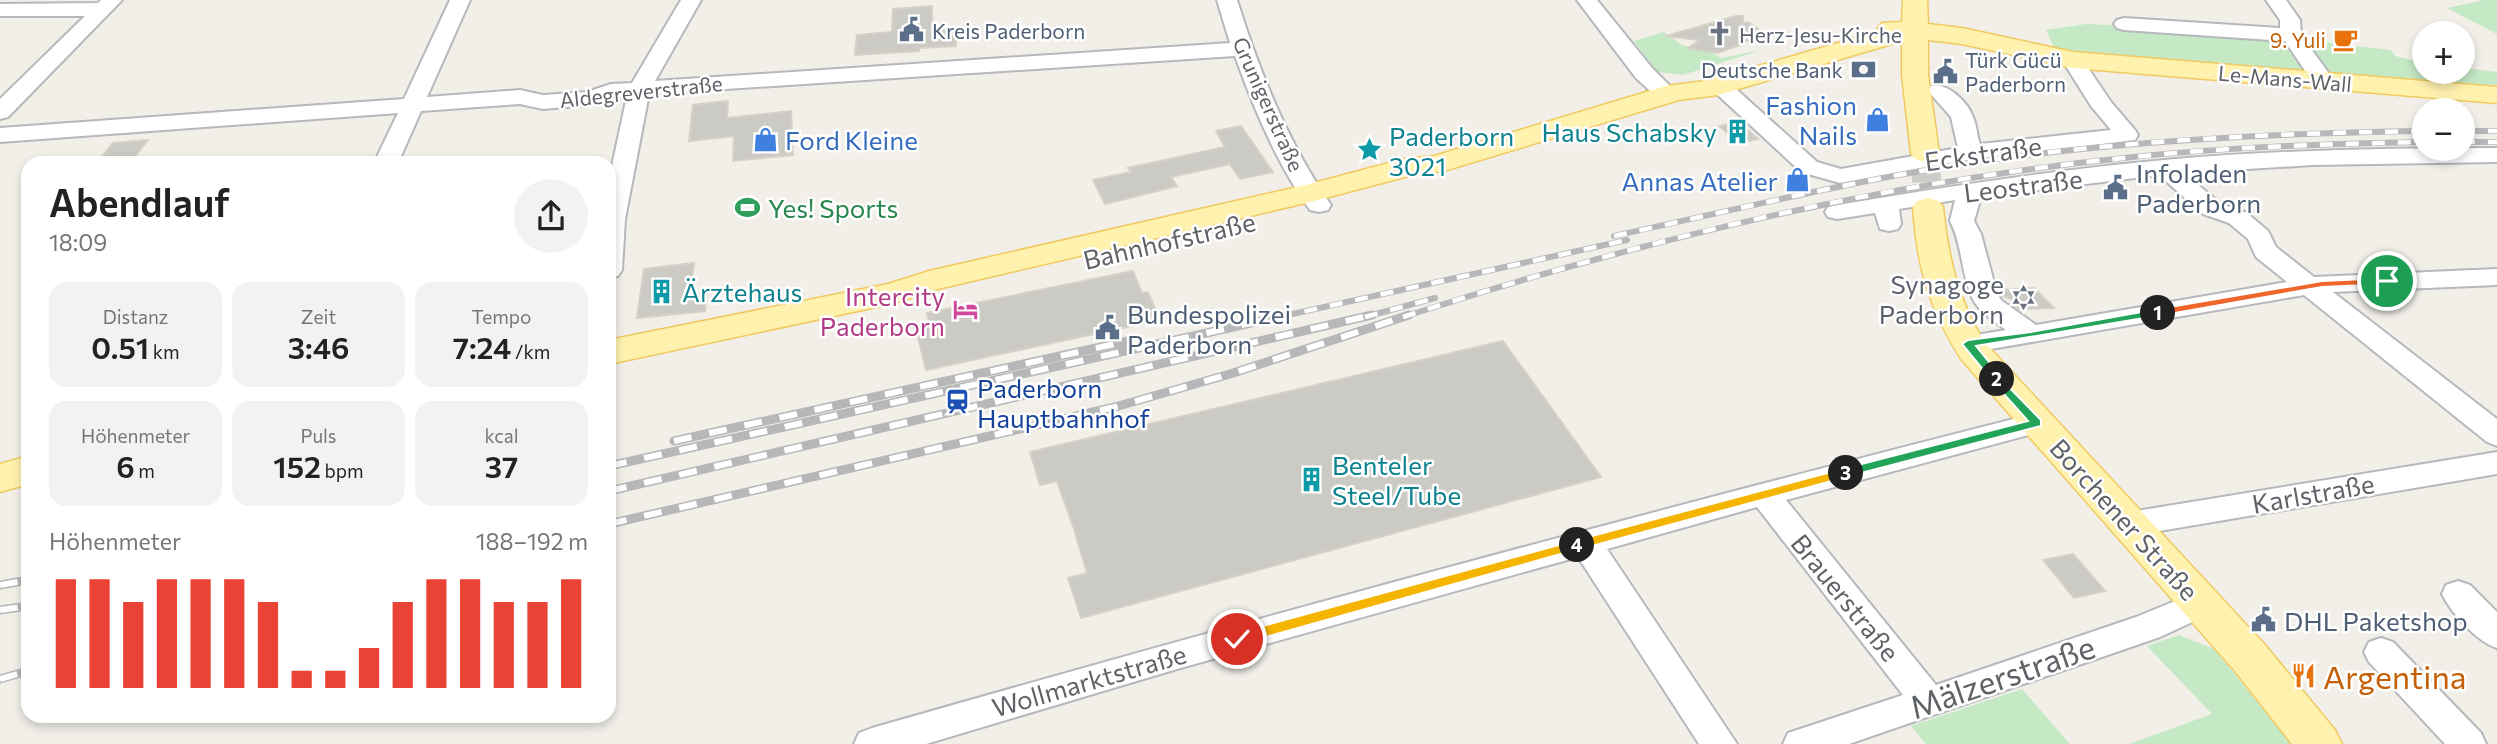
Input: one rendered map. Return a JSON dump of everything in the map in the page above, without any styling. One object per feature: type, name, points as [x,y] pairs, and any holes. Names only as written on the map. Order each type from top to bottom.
[{"type":"main road","points":[[1915,0],[1915,75],[1925,152]]},
{"type":"main road","name":"Bahnhofstraße","points":[[1672,93],[1716,72],[1852,31],[1867,28],[1914,29]]},
{"type":"main road","name":"Bahnhofstraße","points":[[616,351],[895,293],[913,296],[933,293],[1315,199],[1404,168],[1437,164],[1672,93],[1697,91],[1914,29]]},
{"type":"main road","name":"Le-Mans-Wall","points":[[1914,29],[1978,39],[2073,60],[2497,94]]},
{"type":"main road","points":[[1837,50],[1881,58],[1915,75]]},
{"type":"main road","name":"Borchener Straße","points":[[1928,207],[1931,250],[1939,287],[1968,344],[2202,603],[2319,744]]},
{"type":"main road","points":[[0,462],[21,460]]},
{"type":"main road","points":[[0,478],[21,472]]},
{"type":"street","points":[[389,156],[460,0]]},
{"type":"street","points":[[616,204],[639,89],[691,0]]},
{"type":"street","name":"Grunigerstraße","points":[[1227,0],[1241,49],[1261,97],[1315,199]]},
{"type":"street","points":[[2276,0],[2290,20],[2291,35],[2324,82]]},
{"type":"street","points":[[0,10],[68,11],[109,4]]},
{"type":"street","points":[[0,112],[109,4]]},
{"type":"street","points":[[1591,4],[1646,75],[1672,93]]},
{"type":"street","points":[[2124,24],[2291,35]]},
{"type":"street","name":"Aldegreverstraße","points":[[0,135],[520,97],[554,101],[589,98],[611,90],[1241,49]]},
{"type":"street","name":"Eckstraße","points":[[1718,85],[1809,167],[1840,176],[1975,152],[2127,135],[2102,106],[2073,60]]},
{"type":"street","points":[[1939,91],[1962,116],[1968,146],[1975,152]]},
{"type":"street","name":"Leostraße","points":[[1837,212],[1888,214],[1970,191],[2165,167],[2411,155],[2497,155]]},
{"type":"street","points":[[2165,167],[2213,209],[2238,218],[2259,236],[2265,251],[2497,435]]},
{"type":"street","points":[[1970,191],[1962,221],[1969,234],[1984,295],[1993,307],[2031,335]]},
{"type":"street","points":[[1968,344],[2311,286],[2497,277]]},
{"type":"street","name":"Wollmarktstraße","points":[[872,744],[1165,659],[1585,543],[2037,423]]},
{"type":"street","name":"Karlstraße","points":[[2130,524],[2497,463]]},
{"type":"street","name":"Brauerstraße","points":[[1763,494],[1928,701]]},
{"type":"street","points":[[1585,543],[1719,744]]},
{"type":"street","points":[[2458,594],[2497,634]]},
{"type":"street","name":"Mälzerstraße","points":[[1801,744],[2011,676],[2148,627],[2202,603]]},
{"type":"street","points":[[2381,652],[2468,744]]},
{"type":"green space","points":[[2497,0],[2497,34],[2475,21],[2447,8]]},
{"type":"green space","points":[[2086,24],[2132,26],[2137,31],[2302,40],[2391,50],[2395,56],[2412,60],[2412,82],[2055,50],[2046,30]]},
{"type":"green space","points":[[1664,32],[1682,45],[1705,50],[1721,58],[1761,50],[1683,75],[1657,72],[1634,41]]},
{"type":"green space","points":[[2475,69],[2497,72],[2497,85],[2472,84],[2475,84]]},
{"type":"green space","points":[[2179,635],[2214,649],[2292,744],[2129,744],[2212,714],[2147,646]]},
{"type":"green space","points":[[2022,689],[2070,744],[1926,744],[1911,726]]},
{"type":"building","name":"Kreis Paderborn","points":[[932,6],[932,31],[956,29],[956,46],[855,55],[857,35],[892,32],[893,9]]},
{"type":"building","name":"Herz-Jesu-Kirche","points":[[1743,16],[1743,23],[1748,22],[1769,37],[1743,42],[1717,53],[1688,48],[1700,40],[1666,36]]},
{"type":"building","name":"Ford Kleine","points":[[728,101],[727,118],[791,111],[793,155],[733,161],[734,136],[689,141],[693,105]]},
{"type":"building","name":"Haus Schabsky","points":[[1739,122],[1758,139],[1740,143],[1719,126]]},
{"type":"building","points":[[1241,126],[1273,172],[1240,179],[1230,164],[1171,177],[1177,186],[1105,204],[1093,180],[1131,172],[1128,168],[1225,147],[1216,131]]},
{"type":"building","points":[[148,140],[135,156],[103,156],[113,143]]},
{"type":"building","name":"Ärztehaus","points":[[694,263],[690,295],[707,293],[705,311],[637,318],[644,269]]},
{"type":"building","points":[[1133,271],[1142,293],[1148,292],[1160,320],[926,370],[915,325],[929,322],[927,313]]},
{"type":"building","name":"Synagoge Paderborn","points":[[2034,288],[2054,308],[2018,309],[2010,304],[2015,300],[2002,296],[1999,290]]},
{"type":"building","name":"Benteler Steel/Tube","points":[[1503,341],[1601,477],[1081,618],[1068,578],[1087,573],[1074,529],[1057,481],[1040,485],[1030,452]]},
{"type":"building","points":[[2073,554],[2105,591],[2074,598],[2043,560]]},
{"type":"tunnel","points":[[1925,153],[1928,207]]},
{"type":"railway","points":[[1614,236],[1848,185],[1989,160],[2097,147],[2206,139],[2412,131]]},
{"type":"railway","points":[[2475,131],[2497,131]]},
{"type":"railway","points":[[1403,317],[1491,289],[1670,240],[1759,218],[1941,183],[2162,154],[2412,142]]},
{"type":"railway","points":[[2475,142],[2497,142]]},
{"type":"railway","points":[[1279,317],[1627,240]]},
{"type":"railway","points":[[1365,317],[1435,298]]},
{"type":"railway","points":[[616,464],[1287,315]]},
{"type":"railway","points":[[616,489],[1372,315]]},
{"type":"railway","points":[[616,522],[1115,407],[1230,374],[1409,315]]},
{"type":"railway","points":[[674,441],[1128,341]]},
{"type":"railway","points":[[0,585],[21,581]]},
{"type":"railway","points":[[0,610],[21,607]]},
{"type":"railway","points":[[0,679],[21,673]]},
{"type":"place","name":"Kreis Paderborn","points":[[912,30]]},
{"type":"place","name":"Herz-Jesu-Kirche","points":[[1719,34]]},
{"type":"place","name":"9. Yuli","points":[[2346,39]]},
{"type":"place","name":"Deutsche Bank","points":[[1863,69]]},
{"type":"place","name":"Türk Gücü Paderborn","points":[[1945,71]]},
{"type":"place","name":"Fashion Nails","points":[[1877,119]]},
{"type":"place","name":"Haus Schabsky","points":[[1737,131]]},
{"type":"place","name":"Ford Kleine","points":[[765,139]]},
{"type":"place","name":"Paderborn 3021","points":[[1369,150]]},
{"type":"place","name":"Annas Atelier","points":[[1798,180]]},
{"type":"place","name":"Infoladen Paderborn","points":[[2116,187]]},
{"type":"place","name":"Yes! Sports","points":[[748,207]]},
{"type":"place","name":"Ärztehaus","points":[[662,291]]},
{"type":"place","name":"Synagoge Paderborn","points":[[2024,298]]},
{"type":"place","name":"Intercity Paderborn","points":[[965,310]]},
{"type":"place","name":"Bundespolizei Paderborn","points":[[1107,328]]},
{"type":"place","name":"Paderborn Hauptbahnhof","points":[[957,402]]},
{"type":"place","name":"Benteler Steel/Tube","points":[[1312,479]]},
{"type":"place","name":"DHL Paketshop","points":[[2264,620]]},
{"type":"place","name":"Argentina","points":[[2303,676]]},
{"type":"route","points":[[1237,639],[1763,494],[2037,423],[1968,344],[2322,284],[2387,281]]}]
